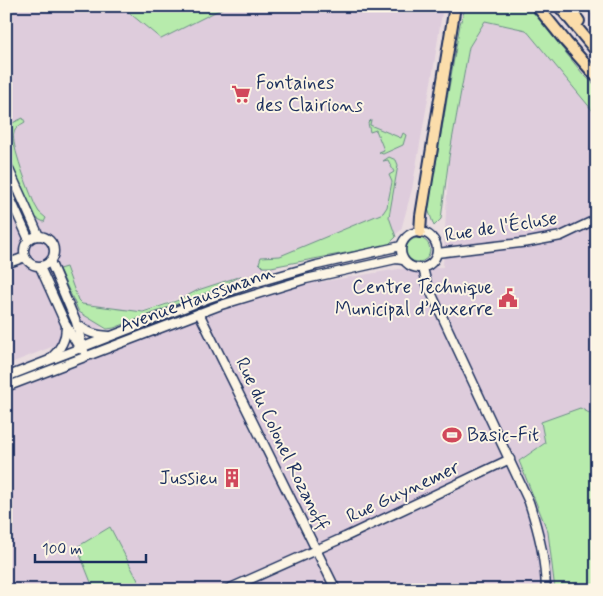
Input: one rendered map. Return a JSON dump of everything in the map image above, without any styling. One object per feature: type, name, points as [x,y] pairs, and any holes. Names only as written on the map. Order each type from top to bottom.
[{"type":"main road","points":[[420,232],[420,216],[455,6]]},
{"type":"main road","points":[[537,6],[597,77]]},
{"type":"main road","points":[[544,6],[570,40],[597,70]]},
{"type":"main road","points":[[559,6],[597,52]]},
{"type":"main road","points":[[568,6],[597,44]]},
{"type":"street","points":[[6,163],[39,236]]},
{"type":"street","points":[[6,189],[29,240]]},
{"type":"street","name":"Rue de l'Écluse","points":[[437,253],[529,242],[561,236],[597,219]]},
{"type":"street","points":[[415,232],[420,232],[431,236],[435,241],[437,253],[433,263],[423,268],[412,267],[403,260],[401,246],[406,237],[415,232]]},
{"type":"street","points":[[39,236],[48,239],[53,246],[54,255],[50,261],[40,266],[31,264],[25,257],[24,248],[29,240],[39,236]]},
{"type":"street","name":"Avenue Haussmann","points":[[6,377],[209,298],[317,265],[401,246]]},
{"type":"street","points":[[6,264],[25,257]]},
{"type":"street","name":"Avenue Haussmann","points":[[6,387],[221,305],[306,279],[396,259],[403,260]]},
{"type":"street","points":[[50,261],[76,322],[81,348]]},
{"type":"street","points":[[40,266],[66,325],[86,357]]},
{"type":"street","points":[[423,268],[427,284],[529,502],[541,539],[546,574],[546,590]]},
{"type":"street","name":"Rue du Colonel Rozanoff","points":[[198,314],[336,590]]},
{"type":"street","points":[[76,322],[84,330],[94,335],[112,336]]},
{"type":"street","points":[[47,362],[62,346],[66,335],[66,325]]},
{"type":"street","name":"Rue Guynemer","points":[[226,590],[510,459]]},
{"type":"shaded area","points":[[6,6],[121,6],[161,39],[227,6],[443,6],[412,189],[401,230],[384,244],[338,255],[309,258],[196,292],[6,365]]},
{"type":"shaded area","points":[[485,21],[526,30],[597,116],[597,424],[593,415],[541,422],[545,443],[519,461],[548,532],[555,590],[6,590],[6,393],[209,314],[308,284],[399,269],[443,267],[449,157],[469,47]]},
{"type":"green space","points":[[121,6],[227,6],[161,39]]},
{"type":"green space","points":[[466,6],[528,6],[583,74],[597,87],[597,116],[526,30],[485,21],[469,47],[449,157],[441,219],[434,226],[428,209],[460,24]]},
{"type":"green space","points":[[23,118],[25,122],[14,133],[15,147],[35,205],[46,218],[44,222],[36,218],[6,152],[6,126]]},
{"type":"green space","points":[[371,120],[370,125],[401,138],[403,133],[406,135],[403,145],[383,154],[380,153],[384,150],[376,130],[370,132],[368,123]]},
{"type":"green space","points":[[389,157],[396,160],[398,165],[389,217],[396,237],[388,245],[271,267],[263,267],[259,263],[261,257],[280,256],[383,213],[387,207],[392,182],[389,175],[394,172],[388,160],[383,161]]},
{"type":"green space","points":[[418,238],[427,241],[430,250],[427,259],[418,262],[409,259],[406,250],[409,241]]},
{"type":"green space","points":[[66,267],[78,300],[82,304],[143,312],[179,300],[198,290],[241,276],[214,290],[107,329],[79,312],[59,269]]},
{"type":"green space","points":[[580,408],[593,415],[597,424],[597,590],[555,590],[548,532],[519,461],[545,443],[541,422]]},
{"type":"green space","points":[[110,527],[143,590],[94,590],[77,547]]},
{"type":"place","name":"Fontaines des Clairions","points":[[241,94]]},
{"type":"place","name":"Centre Technique Municipal d’Auxerre","points":[[508,298]]},
{"type":"place","name":"Basic-Fit","points":[[452,435]]},
{"type":"place","name":"Jussieu","points":[[232,478]]}]
